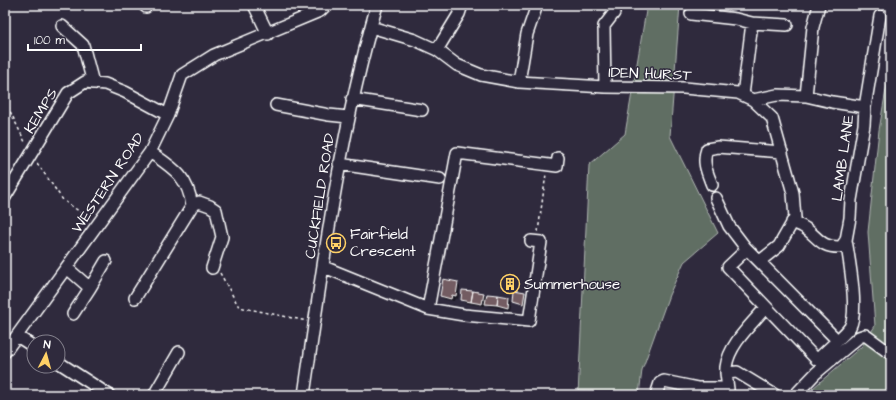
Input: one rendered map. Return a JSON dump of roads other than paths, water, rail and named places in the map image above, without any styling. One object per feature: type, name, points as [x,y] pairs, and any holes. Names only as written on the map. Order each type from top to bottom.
[{"type":"street","points":[[254,5],[268,34]]},
{"type":"street","name":"WESTERN ROAD","points":[[5,352],[150,152],[168,116],[182,75],[214,55],[268,34],[320,11],[326,5]]},
{"type":"street","name":"CUCKFIELD ROAD","points":[[304,395],[339,164],[352,99],[377,5]]},
{"type":"street","points":[[437,50],[459,14],[462,5]]},
{"type":"street","points":[[519,82],[527,34],[536,5]]},
{"type":"street","points":[[806,96],[813,27],[819,5]]},
{"type":"street","points":[[605,88],[604,26],[614,12]]},
{"type":"street","points":[[691,14],[752,23],[787,25]]},
{"type":"street","name":"LAMB LANE","points":[[766,307],[817,360],[850,328],[853,319],[853,286],[846,240],[880,16]]},
{"type":"street","points":[[742,95],[752,23]]},
{"type":"street","points":[[62,26],[83,45],[93,83]]},
{"type":"street","name":"IDEN HURST","points":[[370,27],[415,40],[437,50],[457,65],[481,76],[519,82],[605,88],[662,88],[738,93],[753,100],[772,118],[793,193],[795,218],[779,246],[760,261]]},
{"type":"street","name":"KEMPS","points":[[5,197],[32,155],[68,93],[85,82],[106,84],[125,92],[168,116]]},
{"type":"street","points":[[753,100],[777,95],[806,96],[865,107]]},
{"type":"street","points":[[352,99],[422,110]]},
{"type":"street","points":[[276,105],[348,117]]},
{"type":"street","points":[[712,185],[704,165],[704,156],[707,149],[718,146],[782,152]]},
{"type":"street","points":[[150,152],[178,171],[190,190],[192,206]]},
{"type":"street","points":[[428,309],[456,152],[557,166],[558,158]]},
{"type":"street","points":[[339,164],[440,179]]},
{"type":"street","points":[[716,198],[729,226],[747,249],[837,340]]},
{"type":"street","points":[[135,298],[192,206],[199,202],[216,210],[222,237],[216,270]]},
{"type":"street","points":[[792,222],[804,227],[817,240],[830,247],[841,247],[846,240]]},
{"type":"street","points":[[324,267],[428,309],[457,314],[529,321],[541,242],[534,241]]},
{"type":"street","points":[[656,395],[660,383],[664,381],[728,392],[726,373],[728,356],[766,307],[728,267],[747,249]]},
{"type":"street","points":[[73,314],[106,261]]},
{"type":"street","points":[[67,268],[90,288]]},
{"type":"street","points":[[795,395],[816,373],[859,337],[865,335],[891,354]]},
{"type":"street","points":[[17,336],[26,342]]},
{"type":"street","points":[[154,395],[179,352]]},
{"type":"street","points":[[66,367],[109,395]]},
{"type":"street","points":[[726,373],[737,372],[775,395]]},
{"type":"place","name":"Fairfield Crescent","points":[[336,243]]},
{"type":"place","name":"Summerhouse","points":[[510,284]]}]
